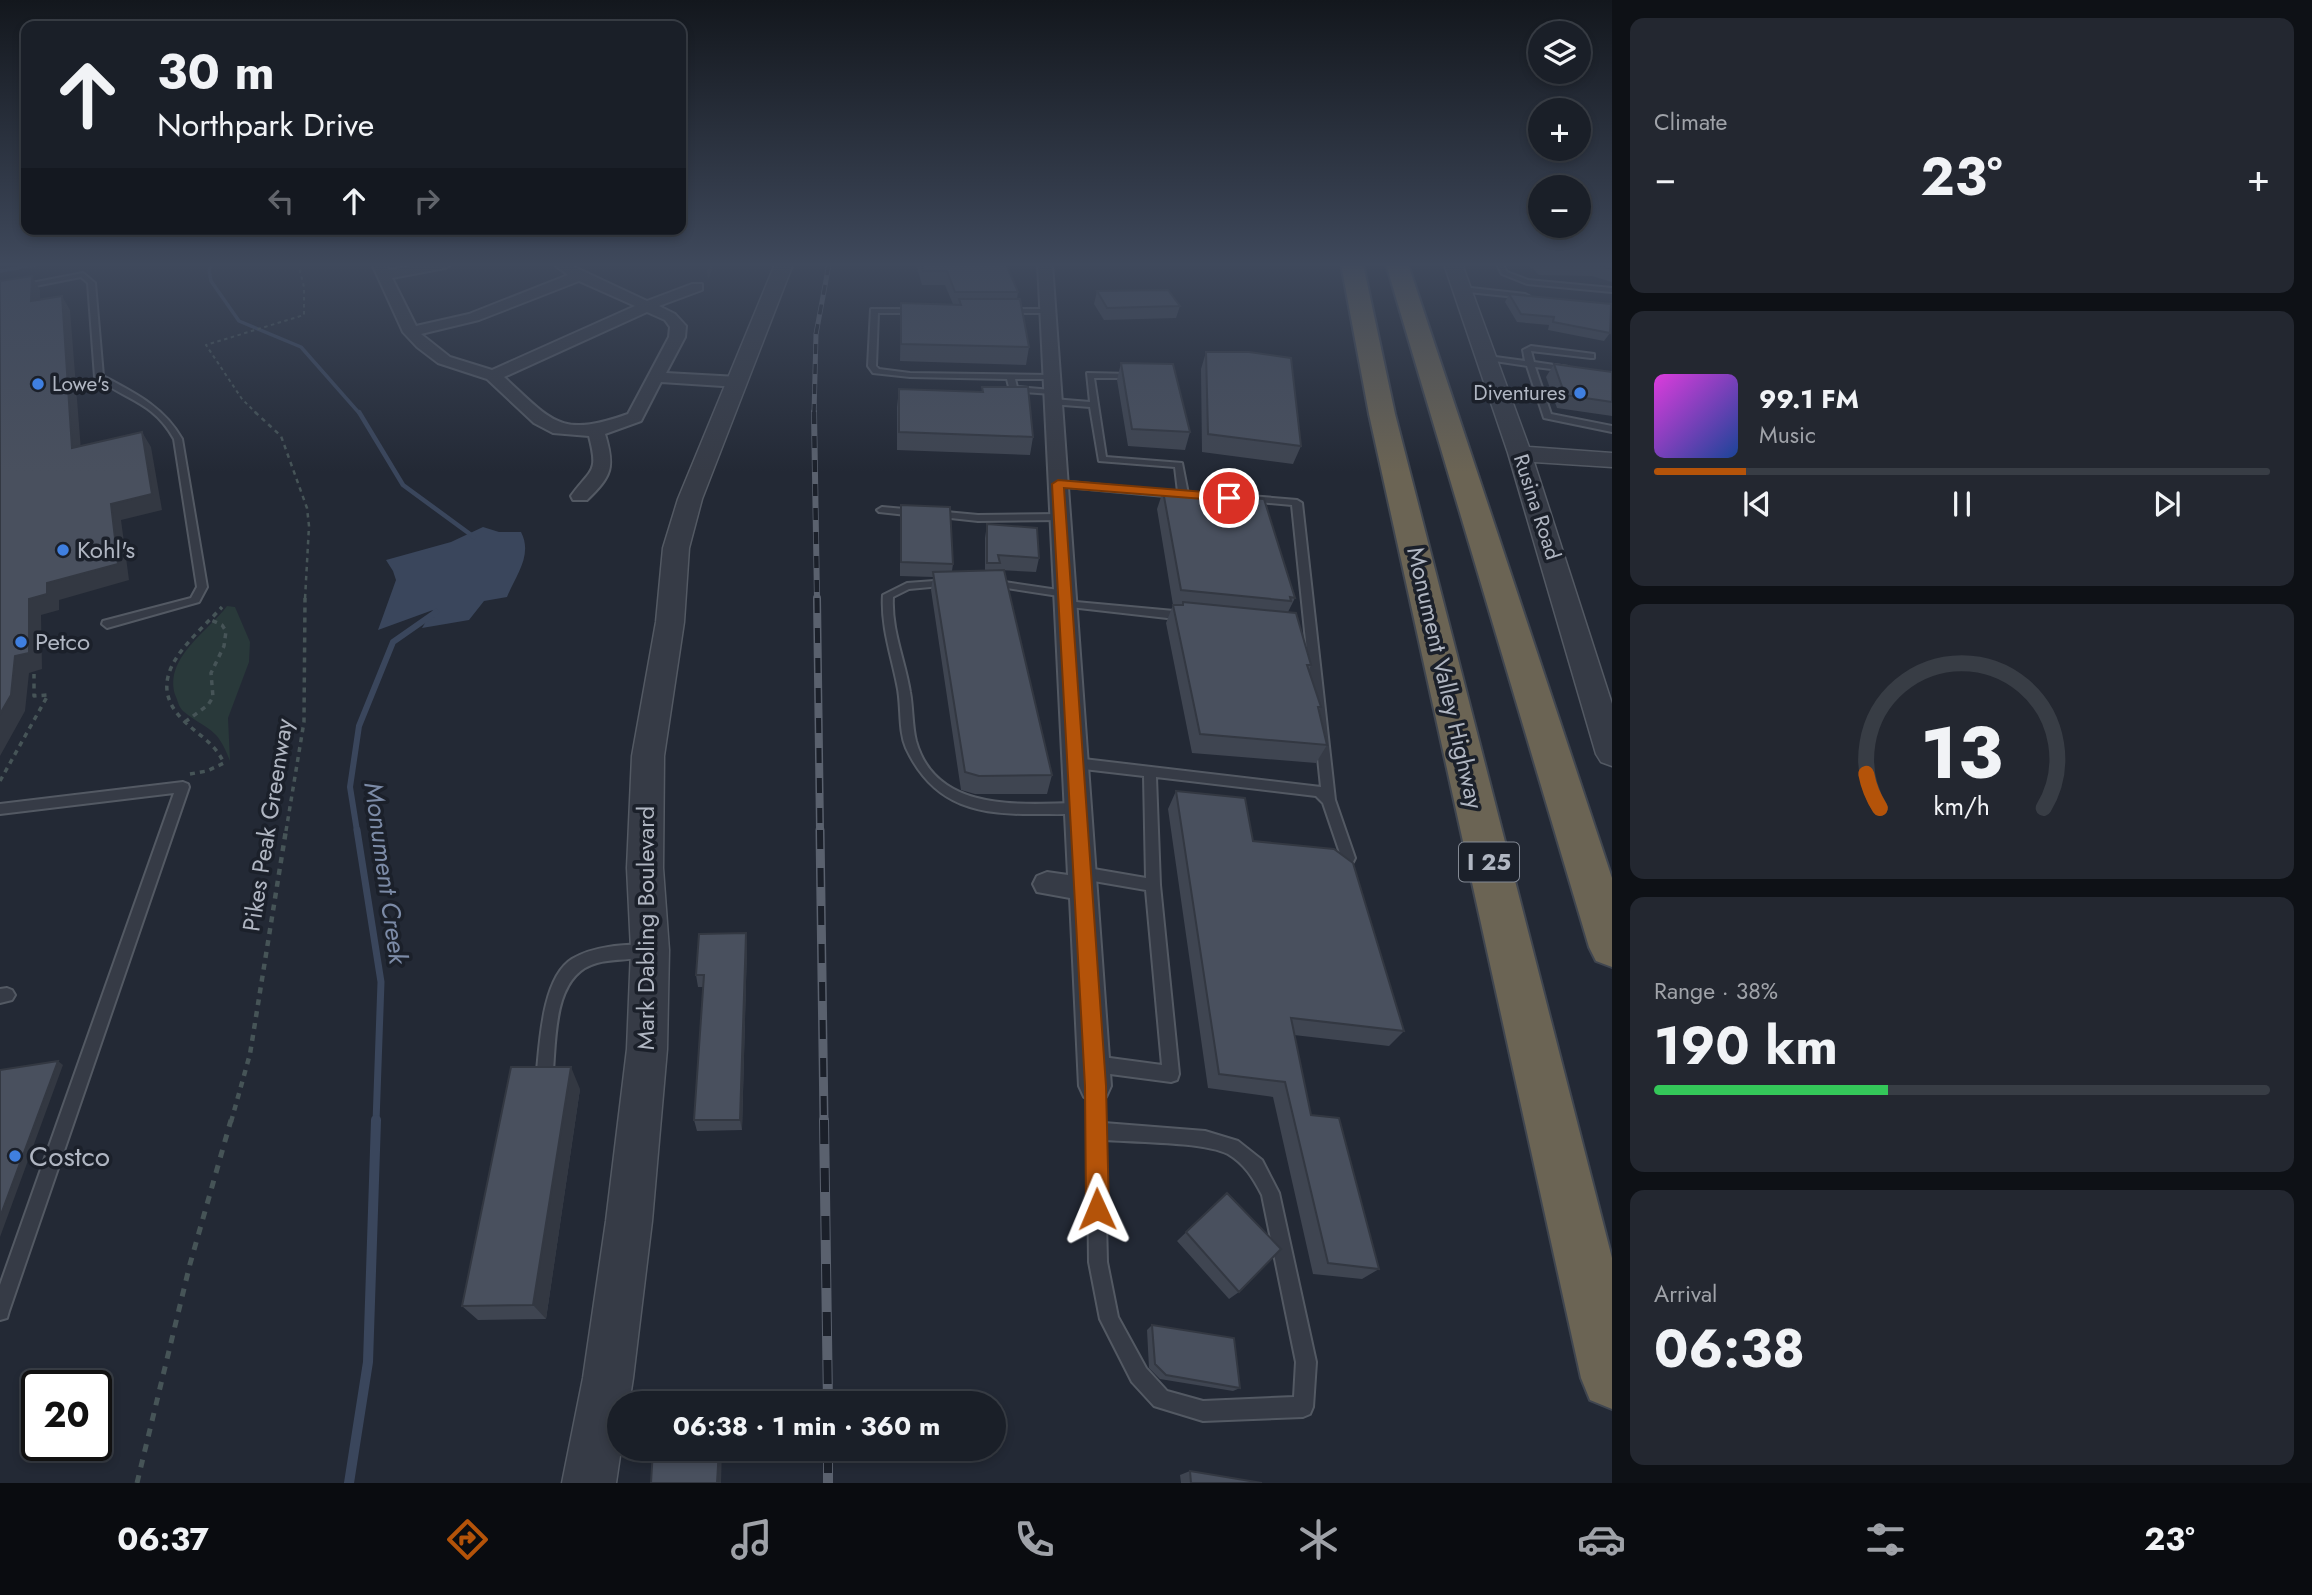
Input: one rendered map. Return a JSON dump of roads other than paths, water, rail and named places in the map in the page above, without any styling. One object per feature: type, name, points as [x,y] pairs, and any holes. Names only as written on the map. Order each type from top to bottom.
[{"type":"highway","points":[[1362,333],[1367,346]]},
{"type":"highway","name":"Monument Valley Highway","points":[[1365,333],[1612,1378]]},
{"type":"highway","points":[[1419,333],[1612,947]]},
{"type":"street","points":[[412,333],[444,360],[493,376],[549,425],[573,431],[596,431],[635,417],[678,333]]},
{"type":"street","points":[[493,376],[588,333]]},
{"type":"street","name":"Mark Dabling Boulevard","points":[[589,1483],[608,1378],[629,1221],[647,1049],[650,950],[645,868],[648,756],[670,622],[676,548],[686,512],[757,333]]},
{"type":"street","points":[[1049,333],[1094,1075]]},
{"type":"street","name":"Rusina Road","points":[[1479,333],[1520,453],[1612,754]]},
{"type":"street","points":[[658,376],[738,382]]},
{"type":"street","points":[[580,496],[600,477],[605,463],[596,431]]},
{"type":"street","points":[[1520,453],[1569,459],[1612,460]]},
{"type":"street","points":[[1048,884],[1082,881]]},
{"type":"lane","points":[[95,333],[99,377],[154,407],[170,422],[178,439],[202,587],[195,600],[107,624]]},
{"type":"lane","points":[[874,333],[873,366],[876,372],[1010,376],[1094,405]]},
{"type":"lane","points":[[1591,356],[1531,348],[1527,350],[1546,416],[1612,429]]},
{"type":"lane","points":[[1488,358],[1577,370]]},
{"type":"lane","points":[[1146,376],[1090,375],[1102,459],[1179,465],[1183,494]]},
{"type":"lane","points":[[1010,376],[1013,389],[1052,390]]},
{"type":"lane","points":[[1058,484],[1196,495]]},
{"type":"lane","points":[[1234,498],[1297,503],[1329,800],[1348,858]]},
{"type":"lane","points":[[882,510],[978,518],[1060,517]]},
{"type":"lane","points":[[1077,808],[1018,808],[966,803],[946,793],[930,778],[911,746],[904,691],[886,611],[888,595],[907,586],[969,582],[1019,584],[1065,599],[1202,617]]},
{"type":"lane","points":[[1297,627],[1311,628]]},
{"type":"lane","points":[[1075,763],[1319,791],[1329,800]]},
{"type":"lane","points":[[1096,1131],[1205,1139],[1232,1147],[1256,1166],[1270,1193],[1306,1362],[1303,1407],[1203,1411],[1161,1399],[1139,1375],[1109,1319],[1098,1262],[1094,1075],[1171,1074],[1153,886],[1150,772]]},
{"type":"lane","points":[[0,808],[183,787],[0,1311]]},
{"type":"lane","points":[[1082,881],[1153,886]]},
{"type":"lane","points":[[545,1071],[551,1016],[561,982],[575,965],[611,953],[650,950]]},
{"type":"water","points":[[483,527],[499,532],[521,532],[524,540],[522,565],[507,597],[484,601],[469,620],[422,628],[433,610],[378,630],[396,580],[386,560],[451,542]]},
{"type":"waterway","name":"Monument Creek","points":[[268,333],[301,347],[360,414]]},
{"type":"waterway","name":"Monument Creek","points":[[359,412],[403,485],[474,537]]},
{"type":"waterway","name":"Monument Creek","points":[[357,831],[350,787],[359,726],[393,642],[436,612]]},
{"type":"waterway","name":"Monument Creek","points":[[357,830],[381,982],[376,1122]]},
{"type":"waterway","name":"Monument Creek","points":[[349,1483],[368,1362],[376,1120]]},
{"type":"railway","points":[[814,413],[816,333]]},
{"type":"railway","points":[[814,413],[817,599]]},
{"type":"railway","points":[[817,598],[820,831]]},
{"type":"railway","points":[[820,830],[824,1122]]},
{"type":"railway","points":[[824,1120],[828,1391]]},
{"type":"railway","points":[[828,1461],[828,1483]]},
{"type":"place","name":"Lowe's","points":[[38,384]]},
{"type":"place","name":"Diventures","points":[[1580,393]]},
{"type":"place","name":"Kohl's","points":[[63,550]]},
{"type":"place","name":"Petco","points":[[21,642]]},
{"type":"place","name":"Costco","points":[[15,1156]]}]
